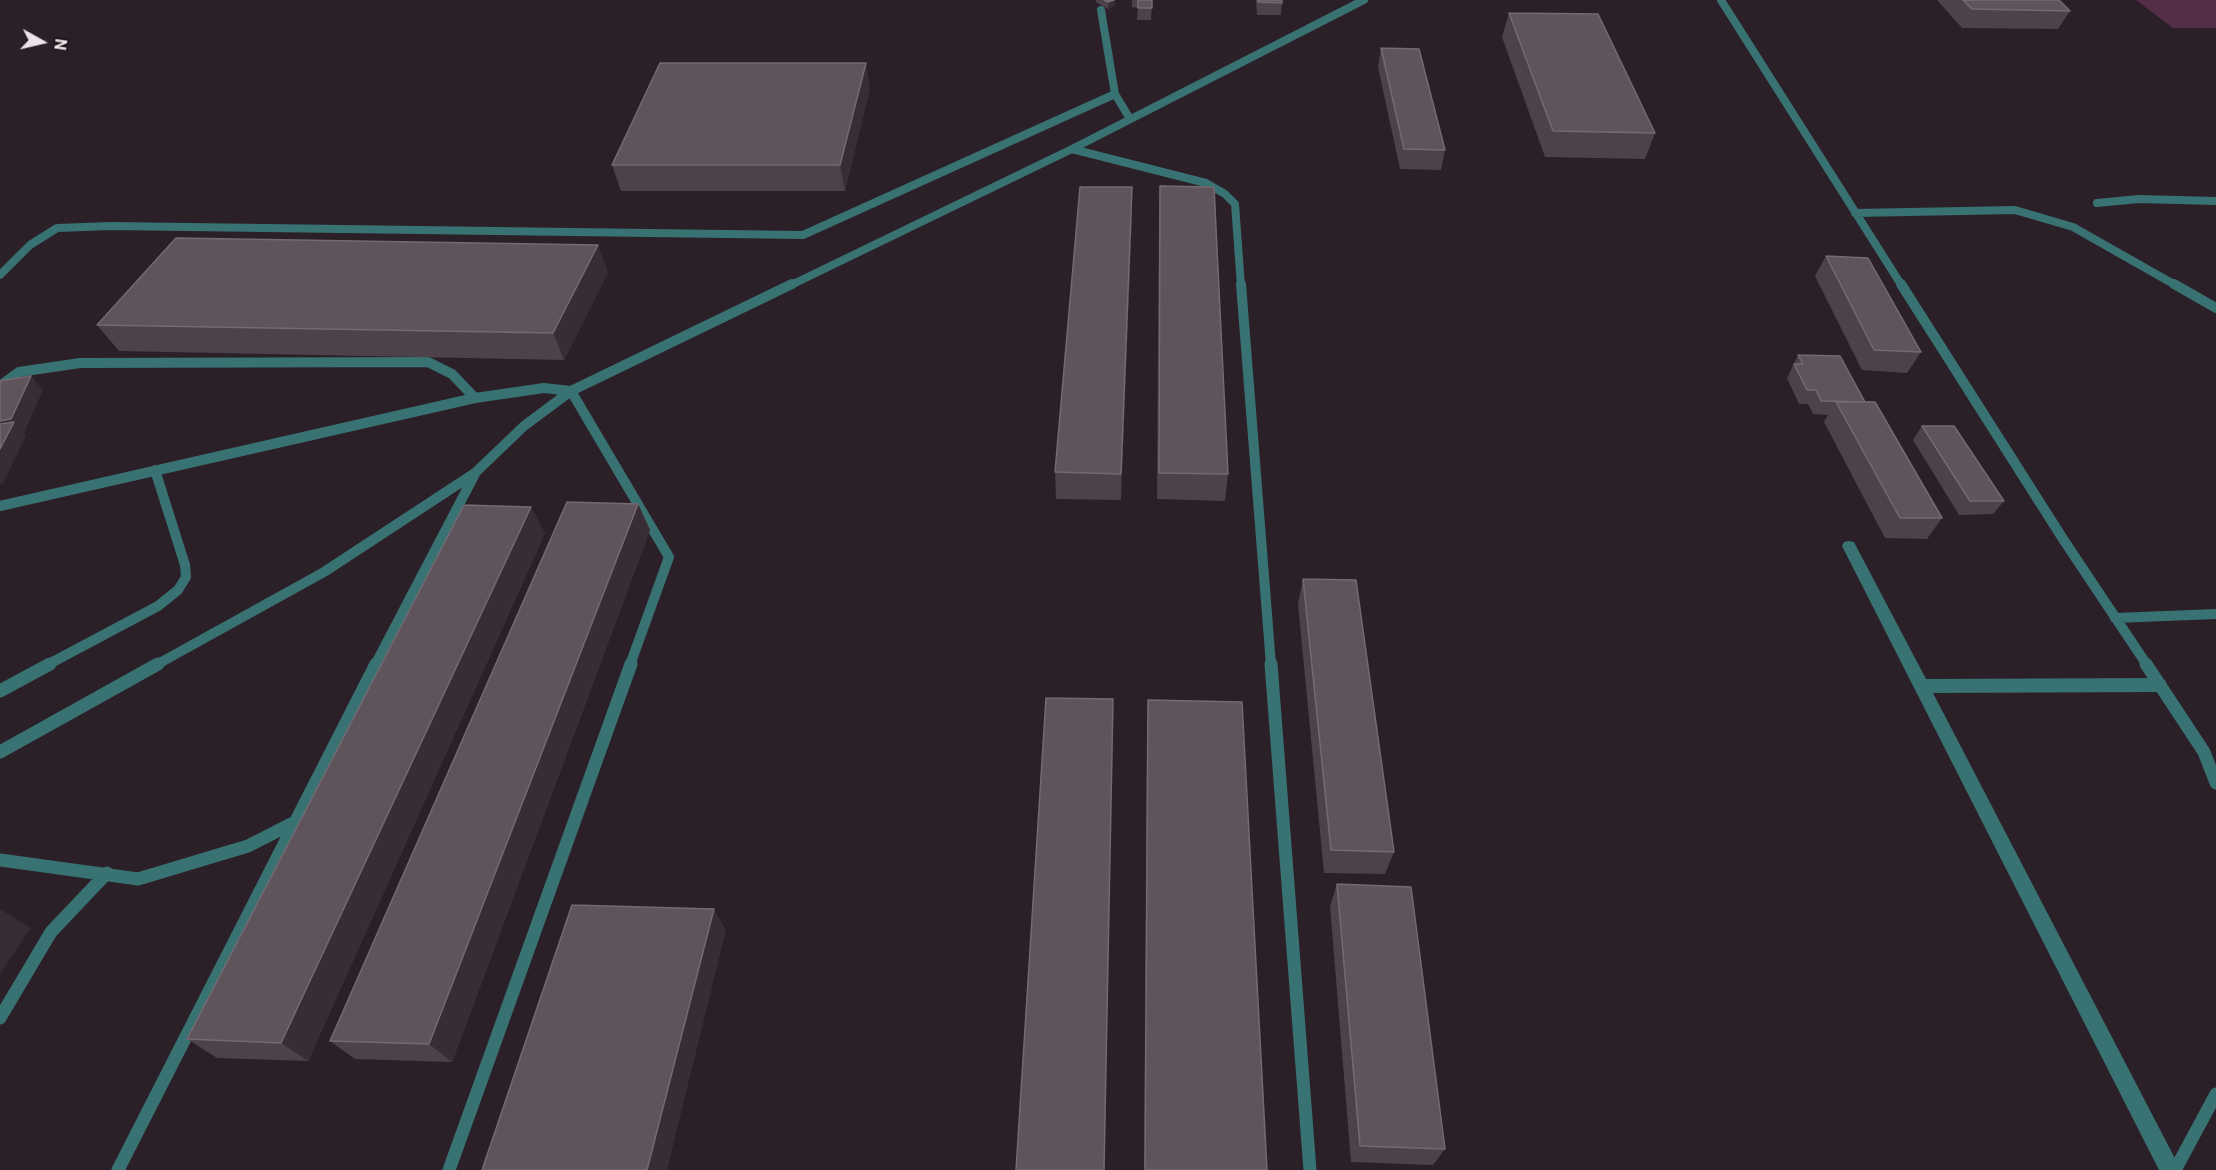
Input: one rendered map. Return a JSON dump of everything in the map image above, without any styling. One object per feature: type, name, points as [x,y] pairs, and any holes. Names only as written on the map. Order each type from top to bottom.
[{"type":"street","points":[[1849,546],[2170,1170]]},
{"type":"street","points":[[1921,686],[2159,685]]},
{"type":"lane","points":[[0,752],[324,572],[476,472],[524,426],[571,392],[1072,149],[1364,0]]},
{"type":"lane","points":[[1721,0],[2115,618],[2204,752],[2216,783]]},
{"type":"lane","points":[[1101,10],[1115,94],[1130,119]]},
{"type":"lane","points":[[0,274],[30,245],[57,228],[803,235],[1115,94]]},
{"type":"lane","points":[[1072,149],[1206,183],[1225,194],[1235,204],[1310,1170]]},
{"type":"lane","points":[[2097,203],[2139,199],[2216,201]]},
{"type":"lane","points":[[1855,213],[2015,210],[2073,226],[2216,308]]},
{"type":"lane","points":[[0,260],[15,260]]},
{"type":"lane","points":[[0,386],[19,372],[80,363],[428,362],[452,374],[475,398]]},
{"type":"lane","points":[[0,506],[475,398],[544,388],[571,392]]},
{"type":"lane","points":[[449,1170],[669,557],[571,392]]},
{"type":"lane","points":[[0,691],[158,606],[178,590],[186,577],[185,565],[155,470]]},
{"type":"lane","points":[[118,1170],[430,556],[476,472]]},
{"type":"lane","points":[[2115,618],[2216,614]]},
{"type":"lane","points":[[0,860],[138,879],[248,846],[295,822]]},
{"type":"lane","points":[[0,1018],[51,932],[107,873]]},
{"type":"lane","points":[[2175,1170],[2216,1094]]},
{"type":"shaded area","points":[[2136,0],[2216,0],[2216,28],[2173,28]]},
{"type":"building","points":[[1138,0],[1152,0],[1152,8],[1138,8]]},
{"type":"building","points":[[1258,0],[1282,0],[1282,3],[1258,2]]},
{"type":"building","points":[[1963,0],[2059,0],[2070,11],[1972,9]]},
{"type":"building","points":[[1509,13],[1598,14],[1655,133],[1553,131]]},
{"type":"building","points":[[1381,48],[1419,49],[1445,150],[1404,149]]},
{"type":"building","points":[[660,63],[866,63],[840,165],[612,165]]},
{"type":"building","points":[[1160,186],[1214,187],[1228,474],[1159,473]]},
{"type":"building","points":[[1080,187],[1132,187],[1121,474],[1055,472]]},
{"type":"building","points":[[176,238],[598,245],[553,333],[97,325]]},
{"type":"building","points":[[1826,256],[1868,258],[1921,352],[1874,350]]},
{"type":"building","points":[[1798,355],[1840,356],[1865,402],[1821,401],[1816,390],[1807,390],[1794,364],[1803,364]]},
{"type":"building","points":[[31,376],[11,419],[0,421],[0,381]]},
{"type":"building","points":[[1836,402],[1875,402],[1942,518],[1900,518]]},
{"type":"building","points":[[14,422],[0,449],[0,424]]},
{"type":"building","points":[[1922,426],[1954,426],[2004,501],[1970,501]]},
{"type":"building","points":[[567,502],[638,504],[429,1044],[330,1041]]},
{"type":"building","points":[[464,505],[531,507],[281,1043],[187,1039]]},
{"type":"building","points":[[1303,579],[1356,580],[1394,852],[1331,850]]},
{"type":"building","points":[[1046,698],[1113,699],[1104,1170],[1016,1170]]},
{"type":"building","points":[[1148,700],[1242,702],[1267,1170],[1145,1170]]},
{"type":"building","points":[[1337,884],[1411,887],[1445,1149],[1360,1146]]},
{"type":"building","points":[[572,905],[714,909],[647,1170],[482,1170]]}]
